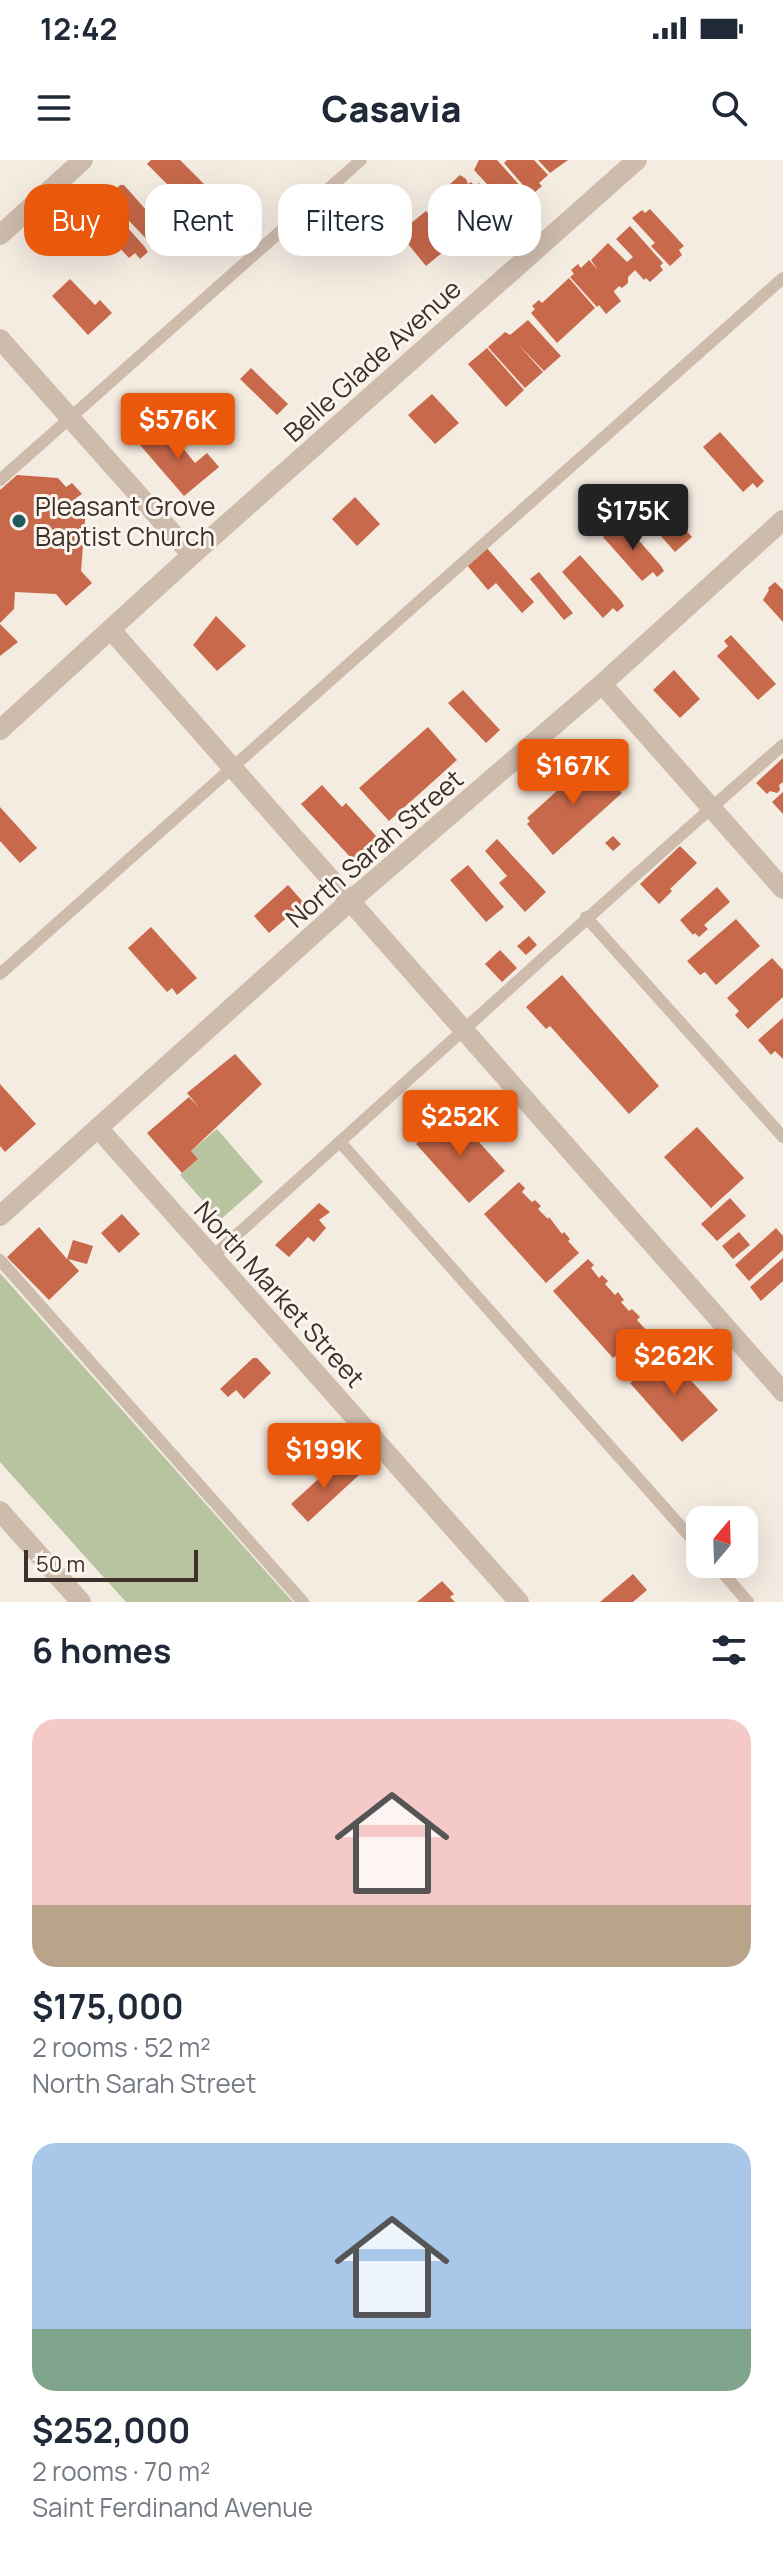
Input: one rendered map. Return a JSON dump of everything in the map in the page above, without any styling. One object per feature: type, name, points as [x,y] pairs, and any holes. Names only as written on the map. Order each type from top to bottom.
[{"type":"street","points":[[0,235],[83,160]]},
{"type":"street","name":"Belle Glade Avenue","points":[[0,730],[637,160]]},
{"type":"street","points":[[0,339],[192,555]]},
{"type":"street","name":"North Sarah Street","points":[[0,1216],[349,902],[602,684],[783,520]]},
{"type":"street","points":[[111,630],[783,1392]]},
{"type":"street","points":[[602,684],[783,889]]},
{"type":"street","name":"North Market Street","points":[[98,1128],[519,1602]]},
{"type":"street","points":[[0,1511],[81,1602]]},
{"type":"lane","points":[[0,480],[361,160]]},
{"type":"lane","points":[[0,974],[783,278]]},
{"type":"lane","points":[[212,1257],[464,1032],[586,917],[783,745]]},
{"type":"lane","points":[[586,917],[783,1137]]},
{"type":"lane","points":[[340,1142],[686,1532]]},
{"type":"lane","points":[[0,1260],[303,1602]]},
{"type":"lane","points":[[727,1578],[748,1602]]},
{"type":"green space","points":[[217,1129],[263,1182],[220,1220],[180,1175],[198,1159],[191,1151]]},
{"type":"green space","points":[[0,1273],[293,1602],[126,1602],[0,1462]]},
{"type":"building","points":[[151,160],[180,160],[204,184],[167,184],[147,164]]},
{"type":"building","points":[[479,160],[497,160],[518,184],[487,184],[474,170]]},
{"type":"building","points":[[507,160],[534,160],[548,175],[540,184],[522,184],[504,163]]},
{"type":"building","points":[[538,160],[568,160],[550,173]]},
{"type":"building","points":[[460,175],[468,184],[450,184]]},
{"type":"building","points":[[129,191],[145,209],[145,237],[129,221]]},
{"type":"building","points":[[650,209],[684,246],[679,250],[682,255],[670,266],[651,246],[655,243],[632,218],[642,210],[645,213]]},
{"type":"building","points":[[426,211],[428,213],[428,256],[438,256],[426,266],[412,249],[412,222]]},
{"type":"building","points":[[630,226],[663,263],[660,266],[663,270],[650,282],[635,270],[628,277],[628,283],[615,290],[621,301],[606,314],[570,277],[574,274],[571,270],[578,264],[581,268],[589,260],[598,270],[591,260],[608,243],[627,262],[633,257],[616,239]]},
{"type":"building","points":[[129,229],[145,248],[145,255],[140,259],[135,253],[129,258]]},
{"type":"building","points":[[569,278],[595,308],[557,343],[531,313],[535,309],[532,306],[539,300],[542,303]]},
{"type":"building","points":[[70,279],[95,305],[100,300],[112,313],[88,335],[52,296]]},
{"type":"building","points":[[528,320],[561,356],[544,371],[517,343],[543,372],[525,388],[488,347],[505,332],[510,335]]},
{"type":"building","points":[[487,348],[524,390],[506,407],[468,364]]},
{"type":"building","points":[[251,368],[288,404],[277,415],[240,379]]},
{"type":"building","points":[[432,394],[459,423],[435,444],[408,415]]},
{"type":"building","points":[[164,425],[195,463],[207,453],[219,467],[184,496],[140,445]]},
{"type":"building","points":[[720,432],[764,481],[757,488],[753,483],[743,492],[703,447]]},
{"type":"building","points":[[17,475],[58,478],[66,487],[72,483],[82,494],[76,498],[86,507],[81,571],[92,583],[66,606],[56,594],[15,592],[14,609],[0,623],[0,490]]},
{"type":"building","points":[[650,490],[692,537],[675,552],[638,510],[646,503],[641,498]]},
{"type":"building","points":[[355,497],[380,524],[357,546],[332,519]]},
{"type":"building","points":[[622,521],[661,566],[664,571],[657,577],[653,572],[642,581],[603,537]]},
{"type":"building","points":[[486,547],[534,602],[522,613],[496,583],[488,590],[466,564]]},
{"type":"building","points":[[580,555],[621,601],[624,606],[617,612],[613,608],[603,618],[562,572]]},
{"type":"building","points":[[539,572],[573,613],[564,620],[530,579]]},
{"type":"building","points":[[775,582],[783,590],[783,622],[763,600],[768,588]]},
{"type":"building","points":[[216,616],[246,646],[217,671],[193,645]]},
{"type":"building","points":[[0,624],[18,642],[0,656]]},
{"type":"building","points":[[731,635],[776,684],[758,700],[717,656],[728,646],[724,641]]},
{"type":"building","points":[[674,670],[700,699],[680,718],[653,690]]},
{"type":"building","points":[[463,690],[500,730],[486,743],[448,703]]},
{"type":"building","points":[[428,727],[457,760],[389,821],[359,788]]},
{"type":"building","points":[[783,758],[780,790],[767,794],[756,783]]},
{"type":"building","points":[[592,759],[622,793],[553,855],[527,824],[530,821],[527,818]]},
{"type":"building","points":[[322,785],[342,807],[346,803],[377,837],[353,860],[301,804]]},
{"type":"building","points":[[783,792],[783,814],[772,802]]},
{"type":"building","points":[[0,807],[37,848],[20,863],[0,841]]},
{"type":"building","points":[[613,836],[621,844],[613,851],[605,843]]},
{"type":"building","points":[[497,839],[546,892],[525,912],[499,883],[507,876],[485,851]]},
{"type":"building","points":[[680,846],[697,863],[659,904],[640,884]]},
{"type":"building","points":[[468,865],[504,907],[486,922],[450,880]]},
{"type":"building","points":[[288,885],[304,903],[269,933],[254,916]]},
{"type":"building","points":[[717,887],[730,902],[704,925],[708,929],[699,937],[695,933],[693,935],[680,920]]},
{"type":"building","points":[[736,919],[760,946],[716,985],[705,972],[700,975],[687,961]]},
{"type":"building","points":[[151,927],[197,978],[177,995],[172,988],[167,992],[128,948]]},
{"type":"building","points":[[529,936],[537,945],[526,955],[517,946]]},
{"type":"building","points":[[500,950],[517,968],[502,982],[485,964]]},
{"type":"building","points":[[772,958],[783,970],[783,997],[748,1029],[735,1015],[739,1011],[727,998]]},
{"type":"building","points":[[562,975],[659,1086],[629,1114],[550,1026],[546,1029],[526,1007]]},
{"type":"building","points":[[783,1018],[783,1059],[775,1051],[771,1055],[758,1040]]},
{"type":"building","points":[[235,1054],[262,1084],[191,1151],[198,1159],[182,1173],[147,1133],[189,1097],[199,1107],[187,1093]]},
{"type":"building","points":[[0,1084],[36,1124],[5,1152],[0,1146]]},
{"type":"building","points":[[452,1112],[505,1171],[469,1203],[416,1144]]},
{"type":"building","points":[[697,1127],[744,1178],[711,1208],[664,1157]]},
{"type":"building","points":[[519,1182],[525,1188],[522,1192],[541,1206],[538,1209],[562,1234],[564,1232],[579,1253],[546,1283],[484,1214]]},
{"type":"building","points":[[730,1198],[746,1216],[717,1241],[701,1224]]},
{"type":"building","points":[[319,1203],[330,1212],[319,1220],[326,1228],[314,1242],[308,1237],[289,1257],[275,1245]]},
{"type":"building","points":[[122,1214],[140,1234],[119,1253],[101,1233]]},
{"type":"building","points":[[39,1227],[67,1259],[73,1240],[93,1246],[87,1264],[68,1259],[79,1271],[49,1300],[7,1257]]},
{"type":"building","points":[[776,1228],[783,1236],[783,1250],[749,1281],[735,1265]]},
{"type":"building","points":[[739,1232],[750,1245],[733,1259],[722,1246]]},
{"type":"building","points":[[783,1258],[783,1281],[761,1301],[750,1287]]},
{"type":"building","points":[[588,1259],[599,1278],[602,1275],[608,1281],[605,1284],[615,1295],[618,1292],[624,1300],[621,1302],[640,1317],[637,1320],[647,1331],[613,1358],[553,1291]]},
{"type":"building","points":[[665,1352],[718,1410],[682,1442],[630,1383]]},
{"type":"building","points":[[253,1358],[257,1358],[271,1373],[244,1399],[236,1390],[228,1397],[220,1389]]},
{"type":"building","points":[[337,1462],[345,1471],[349,1466],[359,1475],[308,1522],[291,1504]]},
{"type":"building","points":[[633,1574],[647,1590],[633,1602],[600,1602]]},
{"type":"building","points":[[442,1581],[454,1594],[450,1597],[455,1602],[417,1602]]},
{"type":"place","name":"Pleasant Grove Baptist Church","points":[[19,521]]}]
